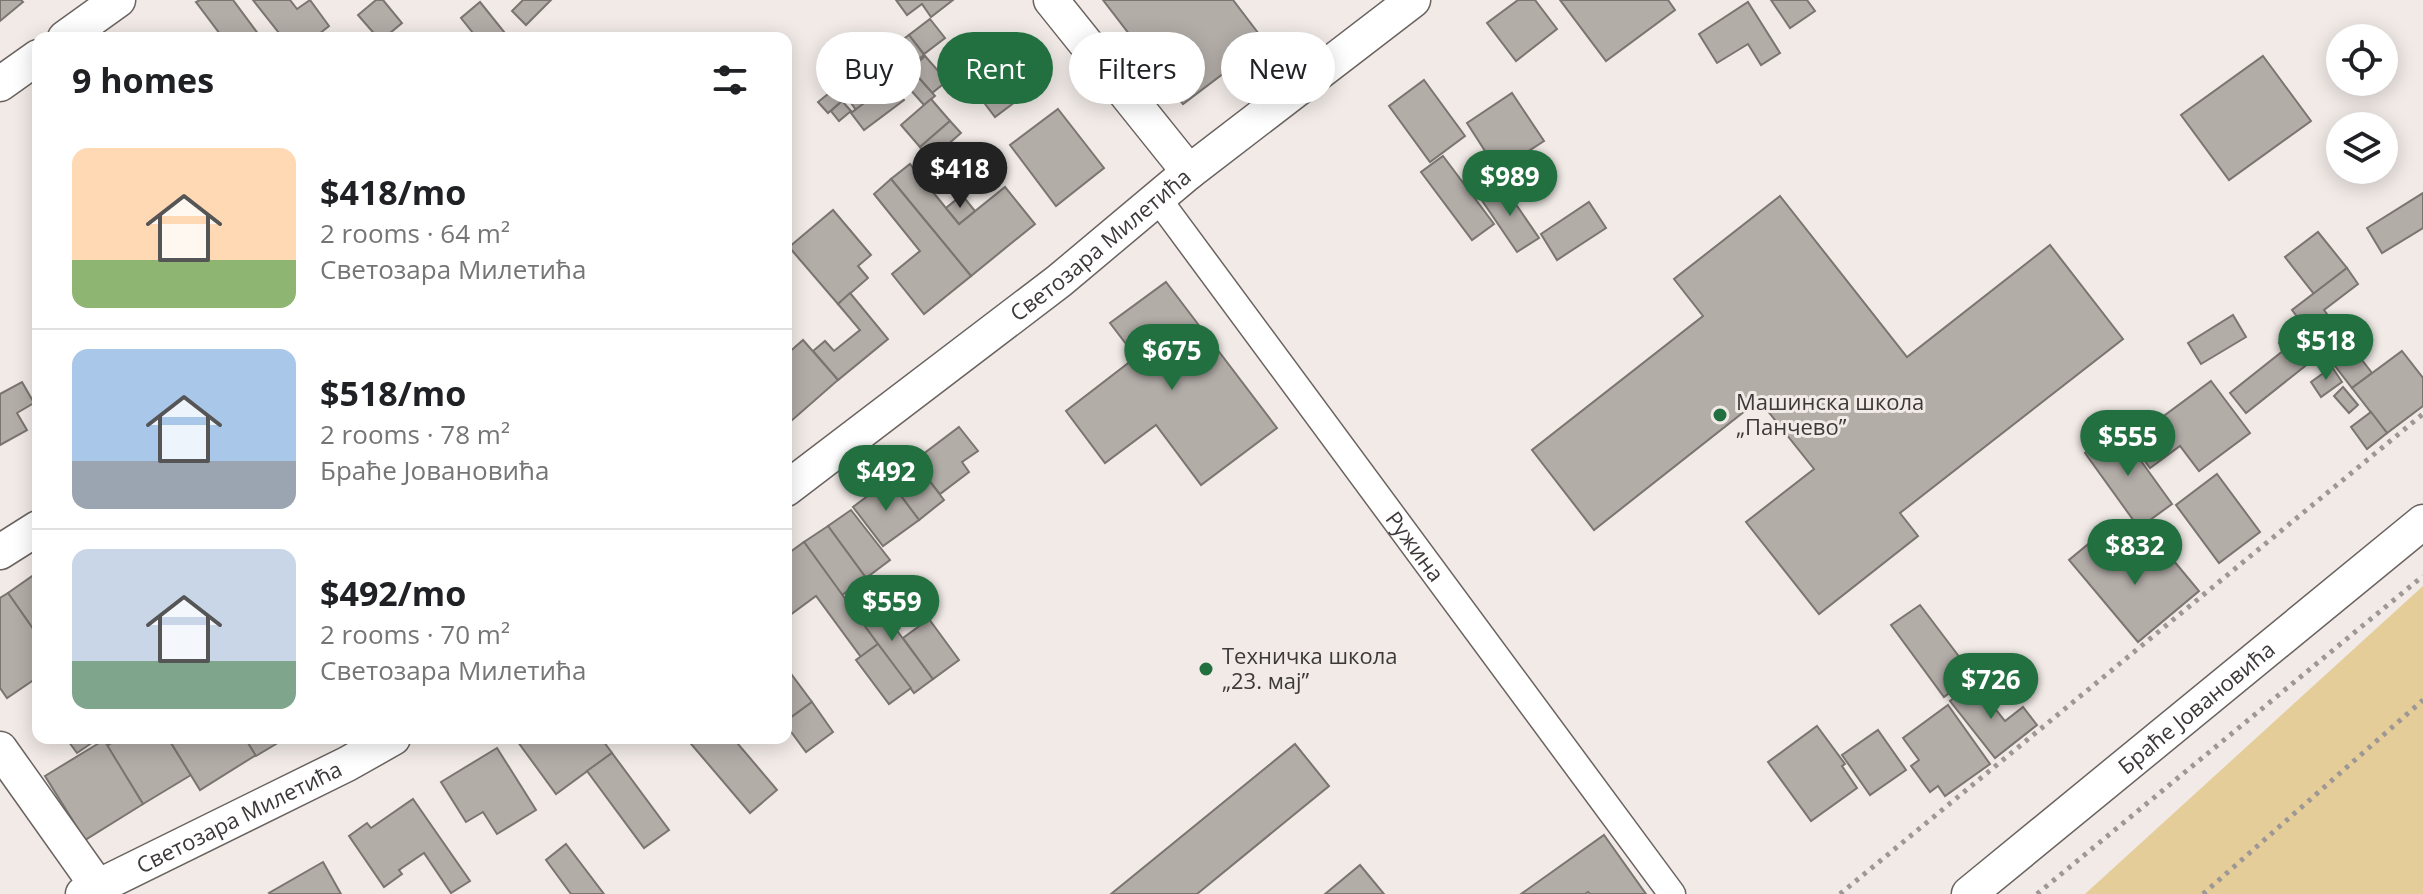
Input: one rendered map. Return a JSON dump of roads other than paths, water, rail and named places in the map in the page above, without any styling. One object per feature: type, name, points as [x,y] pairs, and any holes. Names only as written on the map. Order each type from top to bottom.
[{"type":"street","points":[[73,32],[118,0]]},
{"type":"street","points":[[1051,0],[1189,172]]},
{"type":"street","name":"Светозара Милетића","points":[[792,484],[1059,281],[1189,172],[1413,0]]},
{"type":"street","points":[[0,84],[32,61]]},
{"type":"street","name":"Ружина","points":[[1158,199],[1672,894]]},
{"type":"street","name":"Браће Јовановића","points":[[1969,894],[2423,522]]},
{"type":"street","points":[[0,552],[32,532]]},
{"type":"street","name":"Светозара Милетића","points":[[90,890],[382,744]]},
{"type":"street","points":[[0,749],[90,890]]},
{"type":"place","name":"Машинска школа „Панчево”","points":[[1720,415]]},
{"type":"place","name":"Техничка школа „23. мај”","points":[[1206,669]]}]
